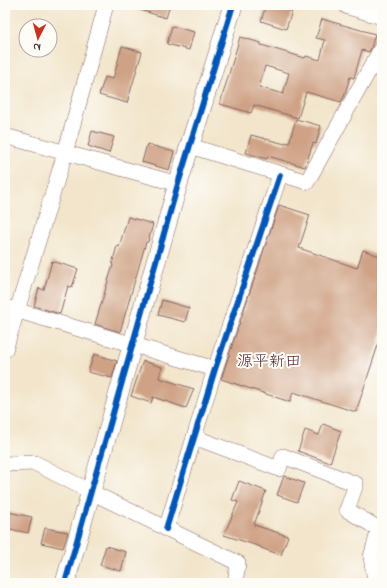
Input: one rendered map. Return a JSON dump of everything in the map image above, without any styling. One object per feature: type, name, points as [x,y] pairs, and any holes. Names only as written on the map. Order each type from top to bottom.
[{"type":"street","points":[[5,350],[11,309],[65,153],[106,5]]},
{"type":"street","points":[[65,583],[178,184],[233,5]]},
{"type":"street","points":[[348,5],[382,15]]},
{"type":"street","points":[[190,146],[280,175],[307,182],[382,47]]},
{"type":"street","points":[[5,136],[178,184]]},
{"type":"street","points":[[166,528],[215,369],[280,175]]},
{"type":"street","points":[[11,309],[215,369]]},
{"type":"street","points":[[194,437],[279,469],[283,456],[356,484],[347,510],[379,529],[371,557],[375,580],[374,583]]},
{"type":"street","points":[[5,464],[35,463],[91,492],[238,563],[235,583]]},
{"type":"building","points":[[134,5],[170,5],[166,18],[134,8]]},
{"type":"building","points":[[266,5],[272,5],[292,11],[286,29],[261,21]]},
{"type":"building","points":[[322,19],[375,34],[369,52],[362,50],[354,78],[350,77],[341,102],[306,92],[298,118],[254,105],[251,113],[220,104],[240,37],[305,58],[306,56],[320,60],[325,40],[316,38]],"holes":[[[265,66],[289,73],[283,94],[259,87]]]},
{"type":"building","points":[[172,26],[194,32],[189,50],[167,44]]},
{"type":"building","points":[[122,46],[142,52],[127,103],[99,95],[105,77],[113,79]]},
{"type":"building","points":[[296,119],[321,126],[316,144],[313,143],[305,167],[268,156],[267,159],[246,153],[251,135],[285,144],[285,142],[289,143]]},
{"type":"building","points":[[92,131],[114,137],[109,153],[88,146]]},
{"type":"building","points":[[147,144],[174,152],[169,170],[142,162]]},
{"type":"building","points":[[279,205],[310,215],[299,248],[357,268],[363,250],[382,257],[382,333],[356,412],[293,392],[290,402],[221,379]]},
{"type":"building","points":[[128,217],[153,224],[148,242],[146,242],[120,332],[95,324],[113,265],[117,246],[119,247]]},
{"type":"building","points":[[52,261],[78,269],[72,287],[68,286],[60,314],[34,306],[39,288],[44,290]]},
{"type":"building","points":[[162,300],[189,308],[185,322],[158,315]]},
{"type":"building","points":[[94,354],[117,361],[112,378],[88,372]]},
{"type":"building","points":[[143,361],[162,367],[159,378],[194,389],[186,408],[153,397],[151,403],[131,396]]},
{"type":"building","points":[[323,424],[341,431],[330,463],[298,451],[305,430],[319,435]]},
{"type":"building","points":[[284,476],[304,483],[297,502],[277,495]]},
{"type":"building","points":[[239,481],[266,491],[254,525],[288,536],[281,555],[224,535],[238,502],[232,500]]},
{"type":"building","points":[[8,512],[32,517],[28,533],[5,528]]},
{"type":"building","points":[[45,528],[68,532],[63,548],[41,543]]},
{"type":"building","points":[[106,546],[126,552],[121,571],[100,565]]},
{"type":"cycle path","points":[[65,583],[178,184],[233,5]]},
{"type":"cycle path","points":[[166,529],[215,369],[280,175]]},
{"type":"district","name":"源平新田","points":[[269,362]]}]
